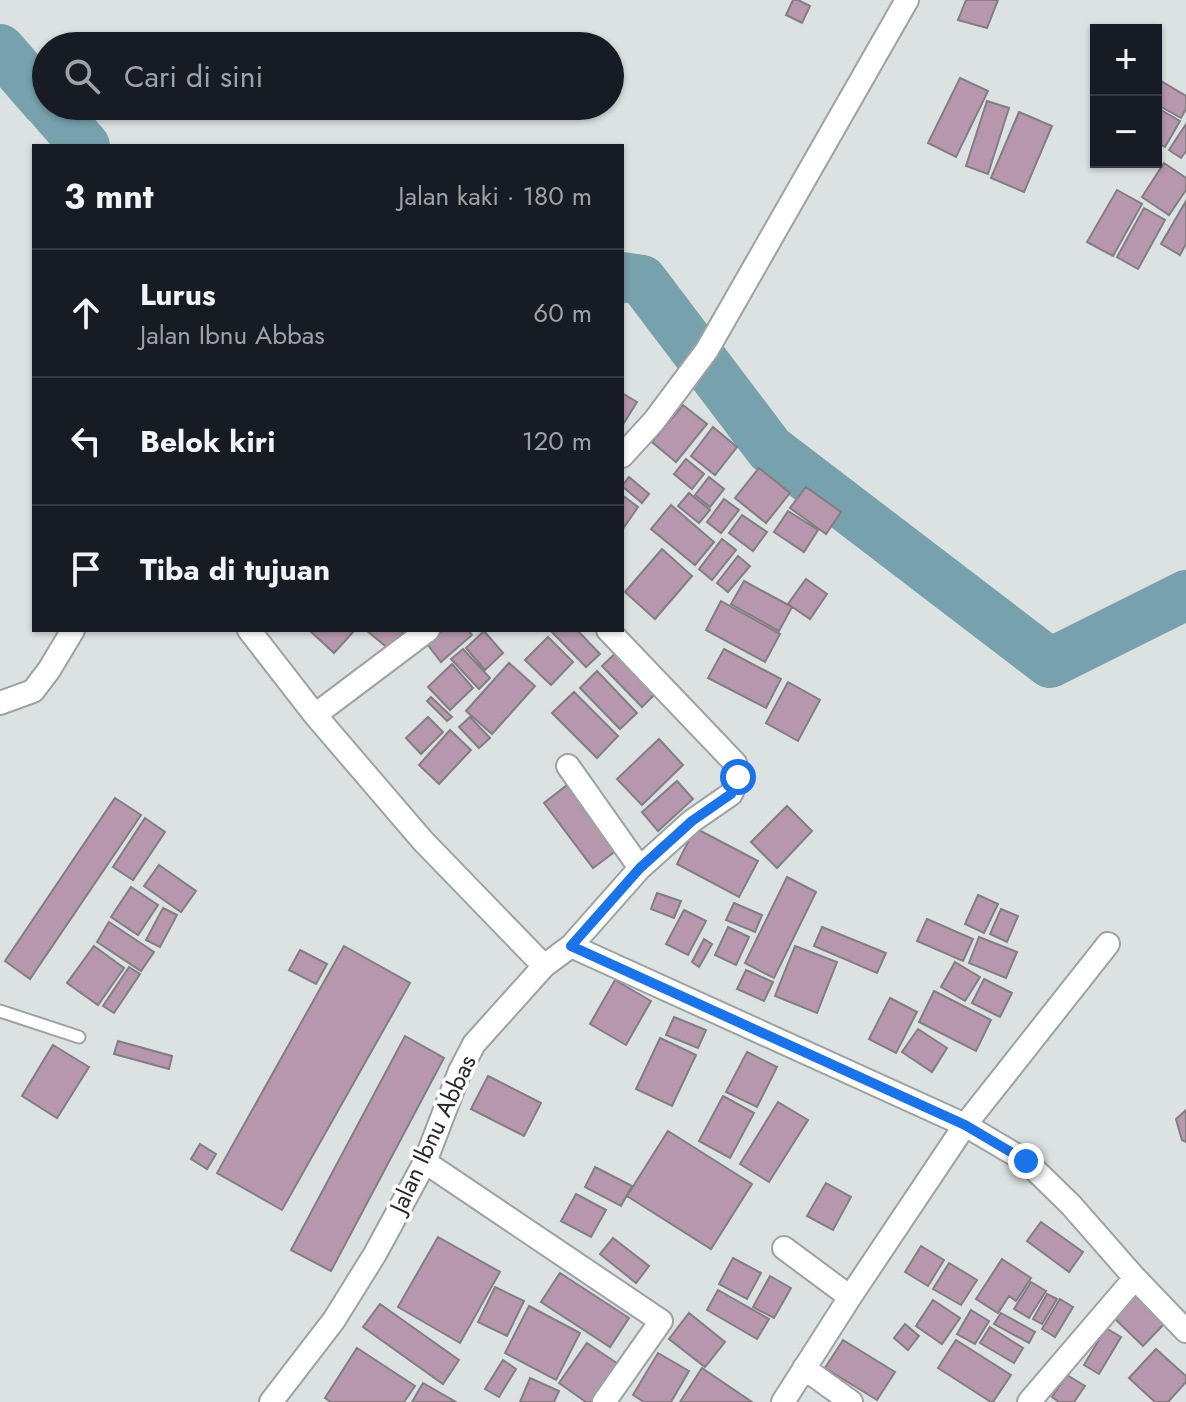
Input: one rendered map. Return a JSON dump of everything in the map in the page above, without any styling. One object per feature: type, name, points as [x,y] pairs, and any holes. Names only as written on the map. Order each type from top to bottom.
[{"type":"street","points":[[624,454],[654,421],[707,350],[907,0]]},
{"type":"street","points":[[0,703],[33,691],[72,632]]},
{"type":"street","points":[[251,632],[315,715],[423,841],[544,966]]},
{"type":"street","points":[[315,715],[425,632]]},
{"type":"street","name":"Jalan Ibnu Abbas","points":[[271,1402],[334,1320],[375,1254],[425,1162],[460,1071],[474,1044],[544,966],[571,946],[640,868],[692,821],[731,794],[738,777],[735,763],[610,632]]},
{"type":"street","points":[[568,766],[640,868]]},
{"type":"street","points":[[783,1402],[965,1125],[1108,944]]},
{"type":"street","points":[[571,946],[965,1125],[1026,1161],[1071,1205],[1186,1331]]},
{"type":"street","points":[[425,1162],[661,1321],[604,1402]]},
{"type":"street","points":[[784,1248],[850,1297]]},
{"type":"street","points":[[1029,1402],[1135,1278]]},
{"type":"street","points":[[804,1368],[851,1402]]},
{"type":"lane","points":[[0,1011],[79,1037]]},
{"type":"building","points":[[793,0],[810,6],[802,23],[786,15]]},
{"type":"building","points":[[966,0],[998,0],[987,28],[958,20]]},
{"type":"building","points":[[960,78],[988,91],[956,157],[928,143]]},
{"type":"building","points":[[1162,82],[1186,96],[1186,109],[1181,118],[1162,107]]},
{"type":"building","points":[[987,101],[1009,108],[988,174],[966,166]]},
{"type":"building","points":[[1162,110],[1180,121],[1165,147],[1162,145]]},
{"type":"building","points":[[1019,112],[1052,126],[1024,192],[991,178]]},
{"type":"building","points":[[1186,124],[1186,151],[1181,158],[1169,150]]},
{"type":"building","points":[[1164,163],[1186,178],[1186,190],[1169,215],[1142,197]]},
{"type":"building","points":[[1117,190],[1142,204],[1113,256],[1087,242]]},
{"type":"building","points":[[1186,201],[1186,244],[1180,255],[1161,244]]},
{"type":"building","points":[[1144,208],[1165,220],[1138,269],[1117,257]]},
{"type":"building","points":[[624,394],[637,402],[624,423]]},
{"type":"building","points":[[683,405],[707,424],[676,462],[652,442]]},
{"type":"building","points":[[713,427],[737,447],[715,475],[691,456]]},
{"type":"building","points":[[686,459],[704,474],[692,489],[674,474]]},
{"type":"building","points":[[759,468],[790,493],[766,523],[735,498]]},
{"type":"building","points":[[629,477],[649,494],[642,503],[624,488]]},
{"type":"building","points":[[709,477],[724,489],[710,507],[695,495]]},
{"type":"building","points":[[806,487],[841,512],[826,534],[790,508]]},
{"type":"building","points":[[689,493],[710,510],[699,523],[678,506]]},
{"type":"building","points":[[624,496],[638,507],[624,527]]},
{"type":"building","points":[[724,499],[739,510],[721,533],[707,522]]},
{"type":"building","points":[[671,505],[714,542],[695,565],[651,529]]},
{"type":"building","points":[[788,511],[818,530],[804,552],[774,532]]},
{"type":"building","points":[[742,515],[767,532],[753,551],[729,533]]},
{"type":"building","points":[[722,539],[736,550],[712,580],[699,569]]},
{"type":"building","points":[[662,549],[692,576],[655,619],[625,592]]},
{"type":"building","points":[[738,556],[750,566],[728,592],[717,583]]},
{"type":"building","points":[[806,579],[827,594],[810,619],[788,604]]},
{"type":"building","points":[[744,581],[792,607],[779,631],[731,604]]},
{"type":"building","points":[[721,601],[780,634],[765,662],[706,630]]},
{"type":"building","points":[[311,632],[353,632],[334,653]]},
{"type":"building","points":[[368,632],[403,632],[389,649]]},
{"type":"building","points":[[441,632],[470,632],[472,635],[441,662],[427,644]]},
{"type":"building","points":[[485,632],[503,653],[485,670],[466,648]]},
{"type":"building","points":[[552,632],[579,632],[600,654],[586,667]]},
{"type":"building","points":[[548,637],[573,662],[551,685],[525,660]]},
{"type":"building","points":[[621,648],[660,689],[642,707],[602,666]]},
{"type":"building","points":[[463,649],[490,678],[479,689],[451,659]]},
{"type":"building","points":[[724,649],[781,679],[766,708],[708,678]]},
{"type":"building","points":[[509,663],[535,686],[492,734],[466,711]]},
{"type":"building","points":[[452,664],[473,688],[450,710],[428,687]]},
{"type":"building","points":[[597,671],[637,713],[620,729],[580,688]]},
{"type":"building","points":[[788,682],[820,700],[798,741],[766,723]]},
{"type":"building","points":[[574,692],[618,736],[597,758],[552,713]]},
{"type":"building","points":[[431,697],[452,717],[447,721],[427,701]]},
{"type":"building","points":[[428,717],[443,732],[421,754],[406,738]]},
{"type":"building","points":[[470,717],[490,738],[479,748],[459,727]]},
{"type":"building","points":[[450,730],[471,750],[439,784],[419,765]]},
{"type":"building","points":[[659,739],[683,765],[642,805],[617,779]]},
{"type":"building","points":[[677,781],[693,799],[658,831],[642,812]]},
{"type":"building","points":[[571,782],[621,847],[593,868],[544,803]]},
{"type":"building","points":[[115,798],[141,815],[30,979],[5,961]]},
{"type":"building","points":[[787,806],[812,831],[777,868],[751,842]]},
{"type":"building","points":[[145,818],[165,832],[133,880],[113,867]]},
{"type":"building","points":[[695,828],[758,861],[739,897],[677,864]]},
{"type":"building","points":[[159,865],[196,891],[181,912],[144,886]]},
{"type":"building","points":[[787,877],[816,892],[774,978],[745,963]]},
{"type":"building","points":[[131,887],[158,905],[138,935],[111,917]]},
{"type":"building","points":[[657,893],[681,901],[674,918],[651,909]]},
{"type":"building","points":[[978,895],[998,904],[984,933],[965,924]]},
{"type":"building","points":[[734,903],[762,915],[755,932],[726,920]]},
{"type":"building","points":[[163,908],[177,915],[160,947],[146,940]]},
{"type":"building","points":[[1001,909],[1018,916],[1007,942],[990,934]]},
{"type":"building","points":[[684,910],[706,921],[688,955],[666,944]]},
{"type":"building","points":[[927,919],[973,939],[963,961],[917,941]]},
{"type":"building","points":[[109,922],[154,952],[141,971],[97,942]]},
{"type":"building","points":[[728,927],[749,937],[736,965],[715,955]]},
{"type":"building","points":[[822,927],[886,953],[877,973],[814,946]]},
{"type":"building","points":[[979,937],[1017,952],[1006,978],[969,963]]},
{"type":"building","points":[[704,939],[712,944],[699,967],[692,962]]},
{"type":"building","points":[[94,946],[124,968],[98,1005],[67,983]]},
{"type":"building","points":[[344,946],[410,983],[282,1210],[217,1173]]},
{"type":"building","points":[[795,946],[837,962],[817,1013],[775,996]]},
{"type":"building","points":[[300,950],[327,964],[316,984],[289,970]]},
{"type":"building","points":[[955,962],[980,977],[965,1001],[941,987]]},
{"type":"building","points":[[129,967],[140,974],[114,1013],[103,1006]]},
{"type":"building","points":[[746,970],[773,982],[764,1001],[737,989]]},
{"type":"building","points":[[984,979],[1012,993],[1000,1017],[972,1003]]},
{"type":"building","points":[[615,980],[651,1001],[626,1045],[590,1024]]},
{"type":"building","points":[[934,991],[991,1020],[976,1051],[919,1022]]},
{"type":"building","points":[[890,998],[917,1012],[896,1053],[869,1039]]},
{"type":"building","points":[[674,1017],[706,1030],[698,1048],[666,1035]]},
{"type":"building","points":[[918,1029],[947,1048],[932,1072],[902,1052]]},
{"type":"building","points":[[405,1036],[444,1058],[331,1271],[291,1250]]},
{"type":"building","points":[[660,1038],[696,1055],[672,1106],[636,1089]]},
{"type":"building","points":[[118,1041],[172,1056],[169,1069],[114,1054]]},
{"type":"building","points":[[53,1045],[89,1067],[57,1118],[22,1096]]},
{"type":"building","points":[[747,1052],[777,1067],[757,1107],[726,1092]]},
{"type":"building","points":[[488,1076],[541,1103],[524,1136],[471,1109]]},
{"type":"building","points":[[723,1096],[754,1113],[730,1158],[699,1141]]},
{"type":"building","points":[[778,1102],[808,1120],[769,1182],[740,1164]]},
{"type":"building","points":[[1186,1110],[1186,1142],[1182,1140],[1176,1119]]},
{"type":"building","points":[[668,1131],[752,1184],[711,1249],[627,1196]]},
{"type":"building","points":[[200,1144],[216,1154],[207,1169],[191,1159]]},
{"type":"building","points":[[595,1167],[632,1186],[621,1206],[585,1187]]},
{"type":"building","points":[[826,1183],[851,1197],[833,1230],[807,1216]]},
{"type":"building","points":[[576,1194],[606,1210],[591,1237],[561,1221]]},
{"type":"building","points":[[1041,1222],[1083,1252],[1069,1272],[1027,1241]]},
{"type":"building","points":[[438,1237],[500,1272],[460,1343],[398,1307]]},
{"type":"building","points":[[613,1238],[649,1266],[636,1283],[600,1254]]},
{"type":"building","points":[[921,1246],[944,1260],[928,1286],[905,1272]]},
{"type":"building","points":[[733,1258],[761,1273],[747,1299],[719,1284]]},
{"type":"building","points":[[1002,1259],[1031,1278],[1016,1301],[1009,1296],[998,1313],[976,1299]]},
{"type":"building","points":[[949,1263],[977,1280],[961,1305],[933,1289]]},
{"type":"building","points":[[560,1273],[629,1318],[610,1347],[541,1302]]},
{"type":"building","points":[[770,1276],[791,1288],[774,1318],[753,1307]]},
{"type":"building","points":[[1031,1282],[1046,1291],[1029,1318],[1014,1309]]},
{"type":"building","points":[[495,1287],[524,1301],[507,1336],[478,1322]]},
{"type":"building","points":[[718,1290],[769,1319],[757,1339],[707,1310]]},
{"type":"building","points":[[1133,1292],[1165,1323],[1143,1346],[1111,1315]]},
{"type":"building","points":[[1047,1294],[1057,1299],[1042,1324],[1033,1319]]},
{"type":"building","points":[[1060,1299],[1073,1307],[1055,1337],[1042,1329]]},
{"type":"building","points":[[933,1300],[960,1318],[942,1344],[916,1326]]},
{"type":"building","points":[[380,1304],[459,1360],[443,1384],[363,1327]]},
{"type":"building","points":[[529,1306],[580,1333],[556,1380],[505,1353]]},
{"type":"building","points":[[971,1310],[989,1321],[975,1344],[957,1334]]},
{"type":"building","points":[[689,1313],[725,1342],[705,1367],[669,1339]]},
{"type":"building","points":[[1001,1313],[1035,1332],[1029,1343],[994,1324]]},
{"type":"building","points":[[905,1324],[919,1336],[908,1350],[894,1338]]},
{"type":"building","points":[[990,1327],[1023,1348],[1014,1363],[980,1343]]},
{"type":"building","points":[[1106,1328],[1121,1337],[1099,1374],[1084,1365]]},
{"type":"building","points":[[843,1340],[895,1372],[877,1400],[825,1368]]},
{"type":"building","points":[[956,1340],[1011,1375],[993,1402],[938,1368]]},
{"type":"building","points":[[587,1343],[618,1364],[592,1402],[586,1402],[559,1383]]},
{"type":"building","points":[[357,1348],[415,1386],[404,1402],[331,1402],[325,1398]]},
{"type":"building","points":[[1156,1349],[1186,1376],[1186,1382],[1168,1402],[1155,1402],[1129,1378]]},
{"type":"building","points":[[658,1353],[689,1371],[671,1402],[644,1402],[633,1395]]},
{"type":"building","points":[[503,1360],[516,1369],[499,1397],[485,1389]]},
{"type":"building","points":[[702,1368],[752,1402],[680,1402]]},
{"type":"building","points":[[1067,1375],[1085,1386],[1074,1402],[1059,1402],[1052,1397]]},
{"type":"building","points":[[530,1378],[559,1391],[554,1402],[520,1402]]},
{"type":"building","points":[[423,1383],[456,1402],[412,1402]]},
{"type":"waterway","points":[[0,49],[32,86]]},
{"type":"waterway","points":[[62,120],[83,144]]},
{"type":"waterway","points":[[624,277],[642,280],[770,449],[1050,663],[1186,595]]},
{"type":"route","points":[[738,777],[731,794],[692,821],[640,868],[571,946],[965,1125],[1026,1161]]}]
